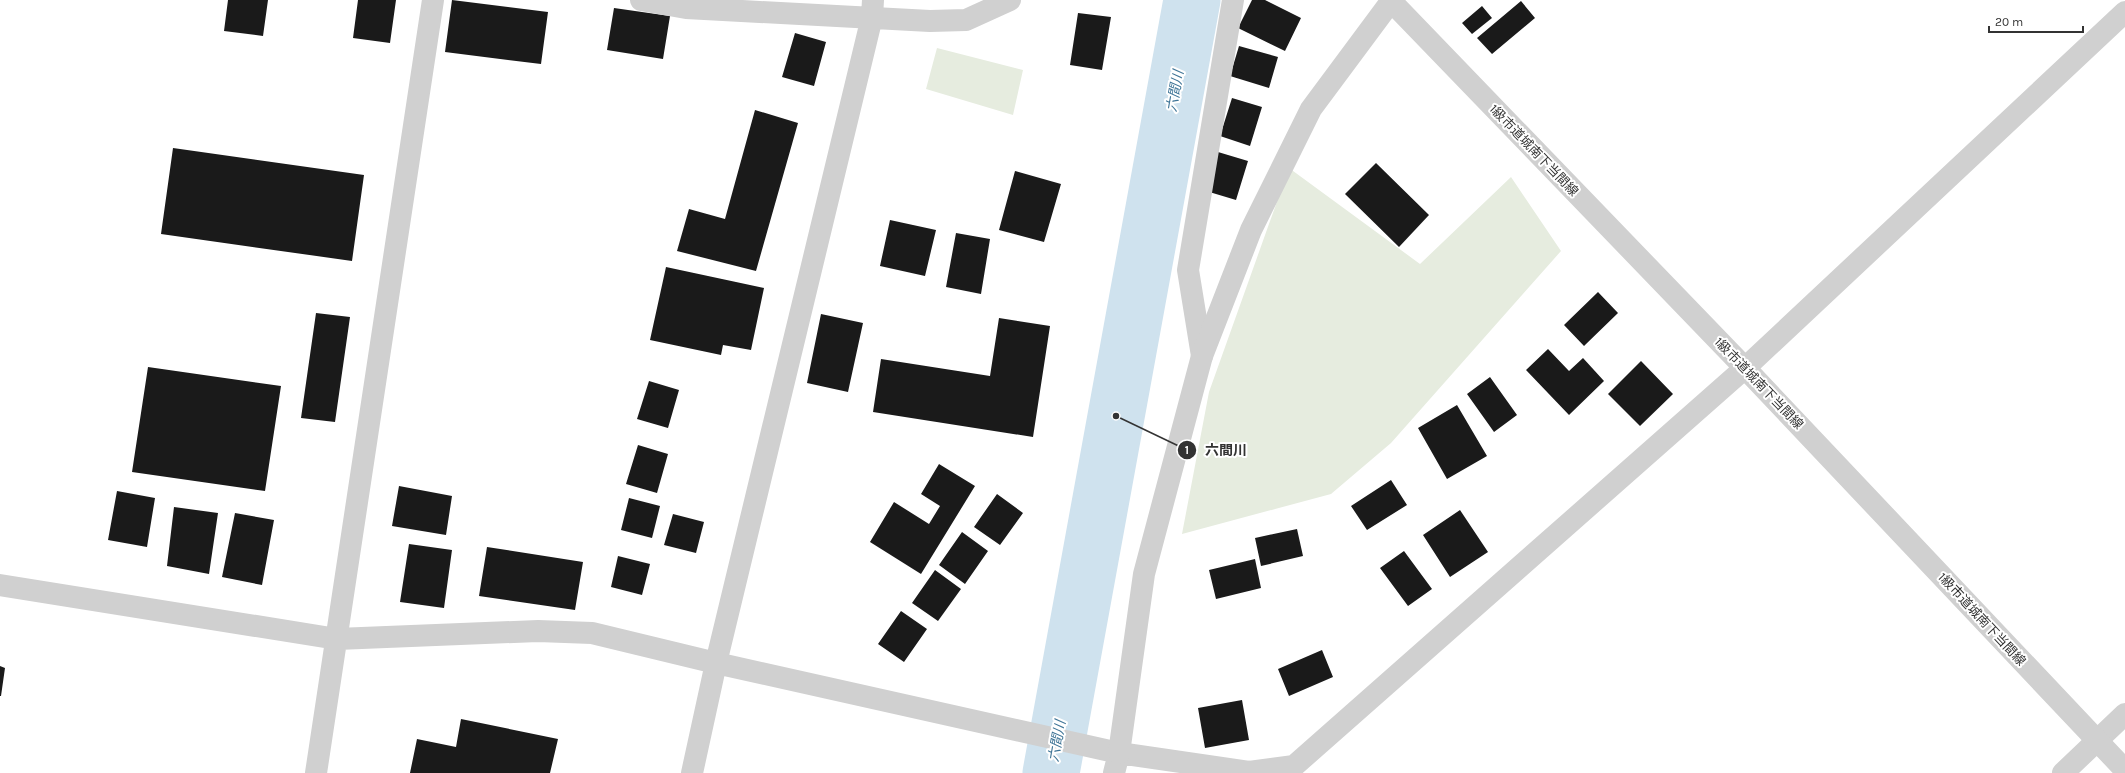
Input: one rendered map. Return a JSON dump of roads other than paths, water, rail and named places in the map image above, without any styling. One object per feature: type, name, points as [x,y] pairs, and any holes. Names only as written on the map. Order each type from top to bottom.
[{"type":"street","points":[[316,773],[433,0]]},
{"type":"street","points":[[641,0],[686,8],[872,9],[930,21],[966,20],[1010,0]]},
{"type":"street","points":[[1202,356],[1188,270],[1233,0]]},
{"type":"street","points":[[1111,758],[1144,574],[1202,356],[1251,230],[1311,109],[1391,0]]},
{"type":"street","name":"1級市道城南下当間線","points":[[1391,0],[1745,368],[2125,770]]},
{"type":"street","points":[[692,773],[716,663],[872,9]]},
{"type":"street","points":[[0,585],[337,639],[538,630],[592,633],[716,663],[1029,732],[1111,758],[1250,772],[1294,766],[1745,368],[2125,12]]},
{"type":"street","points":[[2063,773],[2125,714]]},
{"type":"waterway","name":"六間川","points":[[1051,773],[1192,0]]},
{"type":"place","name":"六間川","points":[[1116,416]]}]
